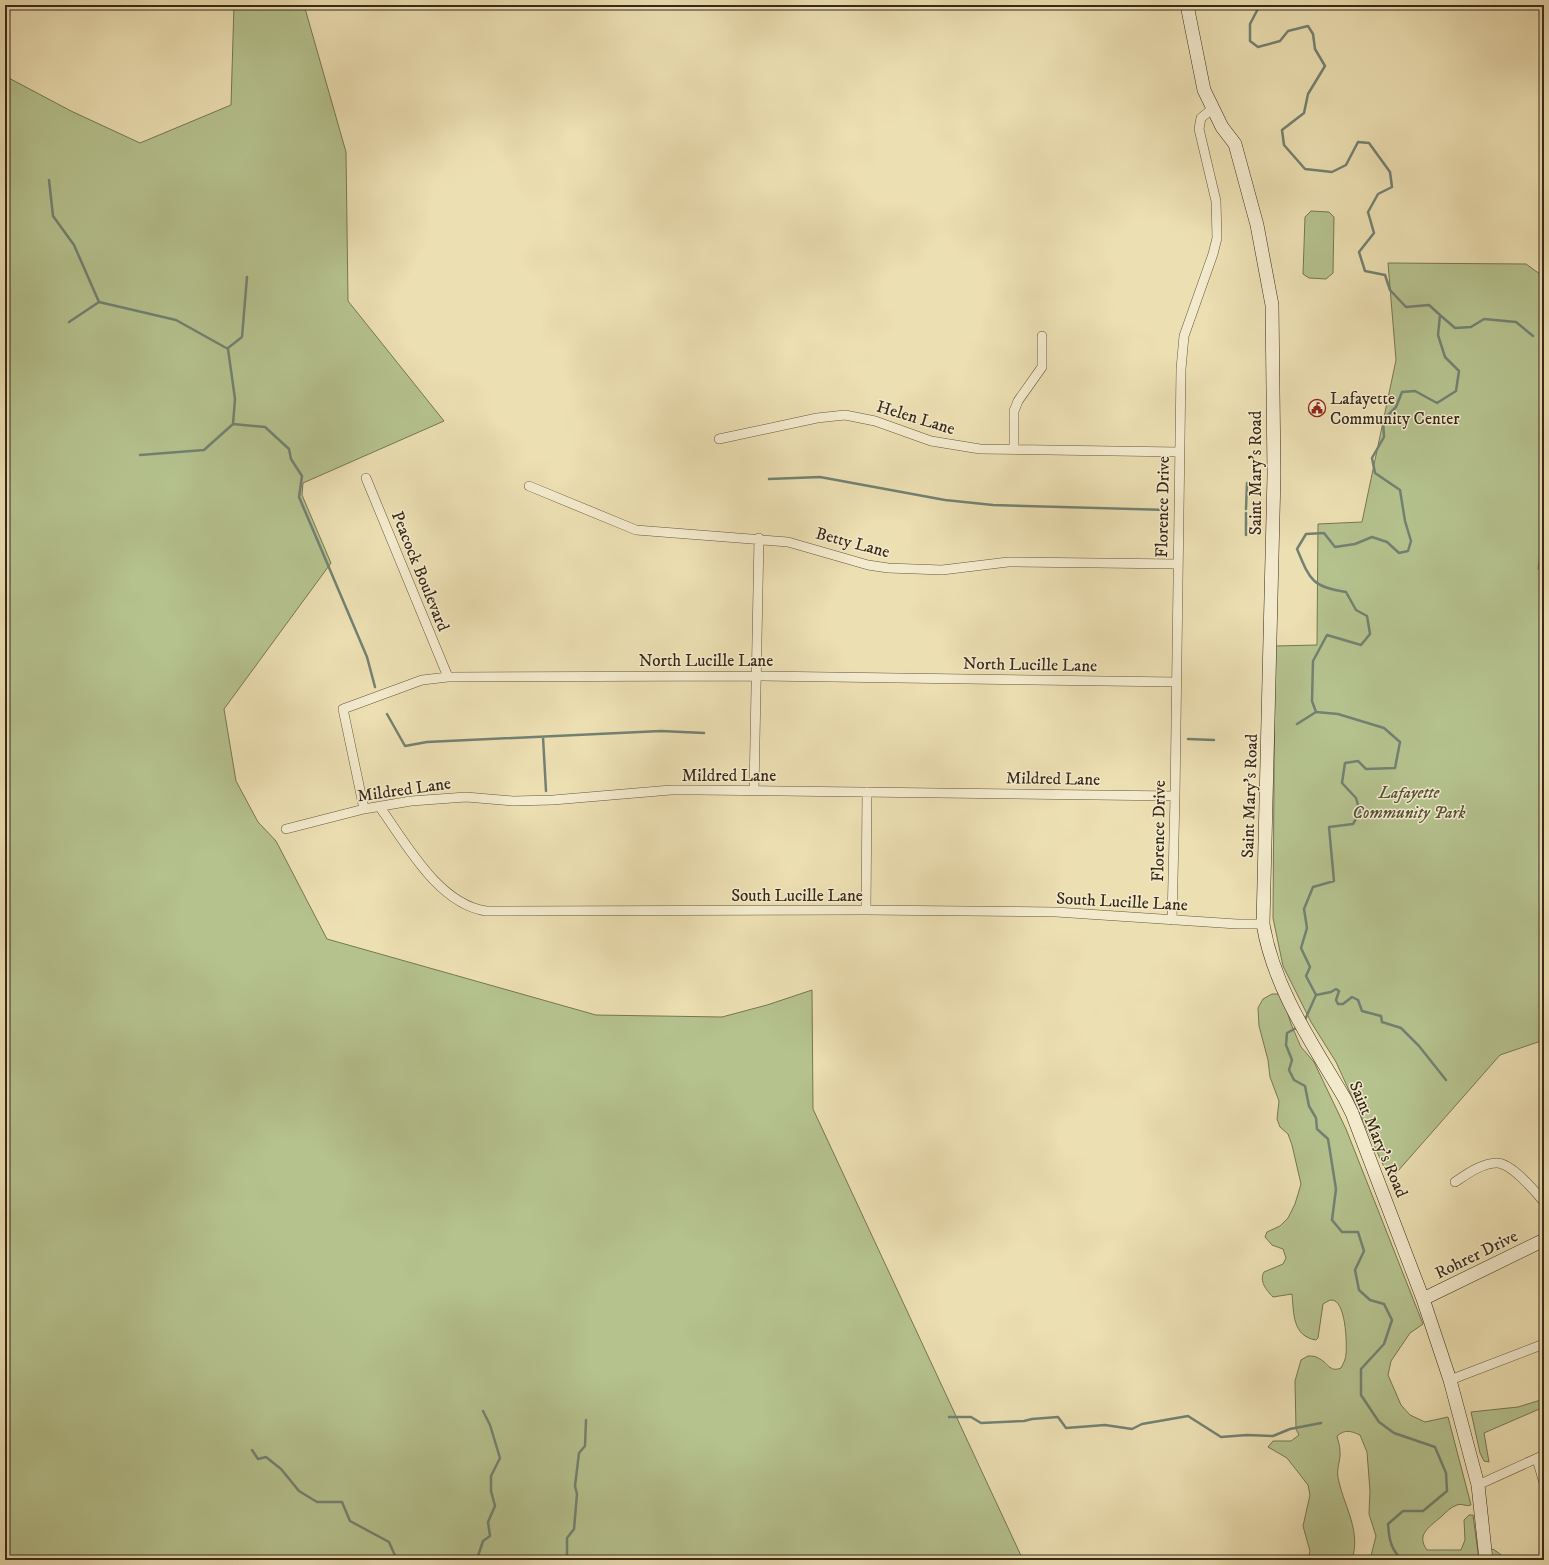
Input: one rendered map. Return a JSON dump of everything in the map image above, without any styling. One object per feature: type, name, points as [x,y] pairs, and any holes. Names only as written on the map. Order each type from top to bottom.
[{"type":"street","name":"Saint Mary's Road","points":[[1187,5],[1201,77],[1212,109],[1222,127],[1235,144],[1257,225],[1272,305],[1274,475],[1263,924],[1272,961],[1292,1010],[1352,1113],[1423,1299],[1450,1380],[1478,1485],[1486,1560]]},
{"type":"street","name":"Florence Drive","points":[[1172,920],[1176,796],[1176,682],[1181,369],[1184,336],[1213,254],[1216,238],[1216,201],[1199,129],[1201,118],[1212,109]]},
{"type":"street","points":[[1014,449],[1014,411],[1018,401],[1042,367],[1042,336]]},
{"type":"street","name":"Helen Lane","points":[[718,439],[817,418],[845,415],[875,421],[944,444],[980,449],[1179,452]]},
{"type":"street","name":"Peacock Boulevard","points":[[366,478],[448,677]]},
{"type":"street","name":"Betty Lane","points":[[529,486],[636,530],[759,538],[799,544],[872,566],[915,570],[942,570],[1008,562],[1178,564]]},
{"type":"street","points":[[754,790],[759,538]]},
{"type":"street","name":"North Lucille Lane","points":[[364,809],[343,709],[422,680],[448,677],[756,676],[1176,682]]},
{"type":"street","name":"Mildred Lane","points":[[286,830],[379,806],[454,797],[513,801],[585,799],[671,790],[1176,796]]},
{"type":"street","points":[[866,910],[867,792]]},
{"type":"street","name":"South Lucille Lane","points":[[379,806],[437,884],[455,900],[475,910],[508,912],[866,910],[1056,912],[1237,924],[1263,924]]},
{"type":"street","points":[[1454,1182],[1484,1165],[1497,1163],[1507,1166],[1544,1202]]},
{"type":"street","name":"Rohrer Drive","points":[[1423,1299],[1544,1240]]},
{"type":"street","points":[[1450,1380],[1544,1344]]},
{"type":"street","points":[[1478,1485],[1540,1457],[1544,1483]]},
{"type":"green space","points":[[234,5],[304,5],[346,152],[348,301],[444,421],[303,483],[302,495],[331,563],[224,709],[236,781],[258,822],[276,841],[327,939],[596,1015],[722,1017],[767,1005],[812,990],[813,1109],[1023,1560],[5,1560],[5,76],[71,111],[140,143],[231,105]]},
{"type":"green space","points":[[1311,211],[1329,212],[1334,217],[1333,273],[1326,279],[1309,278],[1303,274],[1305,217]]},
{"type":"green space","name":"Lafayette Community Park","points":[[1388,263],[1526,264],[1544,277],[1544,523],[1538,569],[1544,570],[1544,1040],[1500,1055],[1390,1180],[1336,1062],[1311,1022],[1283,966],[1273,918],[1275,646],[1317,645],[1318,524],[1362,522],[1396,360]]},
{"type":"green space","points":[[1272,994],[1279,994],[1283,998],[1291,1024],[1301,1047],[1314,1062],[1346,1129],[1423,1324],[1410,1333],[1391,1361],[1388,1375],[1401,1405],[1410,1415],[1425,1422],[1448,1417],[1471,1505],[1459,1505],[1449,1510],[1426,1531],[1423,1539],[1424,1544],[1427,1550],[1461,1550],[1465,1540],[1464,1520],[1469,1515],[1473,1515],[1479,1560],[1370,1560],[1376,1536],[1369,1514],[1370,1491],[1367,1452],[1360,1435],[1348,1431],[1337,1436],[1340,1447],[1338,1477],[1355,1539],[1352,1560],[1308,1560],[1310,1551],[1303,1526],[1310,1495],[1308,1485],[1287,1458],[1268,1447],[1273,1441],[1291,1441],[1299,1435],[1296,1429],[1295,1381],[1301,1360],[1308,1356],[1315,1356],[1331,1368],[1341,1368],[1346,1356],[1346,1332],[1343,1314],[1340,1307],[1336,1302],[1331,1300],[1323,1304],[1318,1338],[1316,1340],[1308,1338],[1298,1329],[1294,1316],[1292,1294],[1273,1297],[1266,1288],[1262,1279],[1264,1272],[1283,1264],[1286,1258],[1283,1249],[1272,1245],[1265,1237],[1267,1232],[1280,1226],[1288,1218],[1295,1204],[1301,1184],[1288,1134],[1280,1127],[1277,1119],[1279,1101],[1270,1077],[1268,1060],[1259,1026],[1258,1008],[1263,999]]},
{"type":"green space","points":[[1544,1399],[1544,1407],[1484,1433],[1489,1462],[1484,1461],[1480,1453],[1471,1412],[1518,1407]]},
{"type":"green space","points":[[1493,1549],[1504,1557],[1504,1560],[1490,1560],[1490,1552]]},
{"type":"waterway","points":[[1260,5],[1250,24],[1250,41],[1258,47],[1280,41],[1288,31],[1308,26],[1313,34],[1315,49],[1325,66],[1308,94],[1304,113],[1282,130],[1284,145],[1305,169],[1332,172],[1346,165],[1358,142],[1369,143],[1390,172],[1392,187],[1378,194],[1368,212],[1374,233],[1359,252],[1365,271],[1385,275],[1390,290],[1406,307],[1429,305],[1440,315],[1438,335],[1445,357],[1459,371],[1456,391],[1437,403],[1415,391],[1402,392],[1396,407],[1383,420],[1384,437],[1372,458],[1375,473],[1400,490],[1405,521],[1411,541],[1408,551],[1399,553],[1387,542],[1372,537],[1355,544],[1335,547],[1324,533],[1306,534],[1297,549],[1305,568],[1314,580],[1326,588],[1346,592],[1356,610],[1367,616],[1370,634],[1361,645],[1327,635],[1313,661],[1312,701],[1316,712],[1338,714],[1384,728],[1400,742],[1395,768],[1366,769],[1358,761],[1345,763],[1342,783],[1356,798],[1360,812],[1353,824],[1329,827],[1334,881],[1313,887],[1304,909],[1307,928],[1301,948],[1310,967],[1306,976],[1316,995],[1304,1022]]},
{"type":"waterway","points":[[49,180],[53,216],[74,245],[99,302]]},
{"type":"waterway","points":[[228,348],[242,337],[247,277]]},
{"type":"waterway","points":[[69,322],[99,302],[176,320],[228,349],[235,399],[233,424]]},
{"type":"waterway","points":[[1440,315],[1455,328],[1471,327],[1484,319],[1516,322],[1533,336]]},
{"type":"waterway","points":[[140,455],[204,450],[233,424],[265,427],[289,449],[291,459],[302,476],[299,497],[367,657],[375,687]]},
{"type":"waterway","points":[[769,479],[820,477],[945,500],[993,505],[1168,510]]},
{"type":"waterway","points":[[1246,509],[1247,483]]},
{"type":"waterway","points":[[1246,513],[1246,535]]},
{"type":"waterway","points":[[1297,724],[1316,712]]},
{"type":"waterway","points":[[387,714],[405,746],[427,742],[661,731],[704,733]]},
{"type":"waterway","points":[[543,737],[546,791]]},
{"type":"waterway","points":[[1188,739],[1214,740]]},
{"type":"waterway","points":[[1316,995],[1331,992],[1336,989],[1339,991],[1336,1000],[1338,1004],[1343,1004],[1352,997],[1358,1000],[1362,1011],[1381,1016],[1382,1022],[1401,1028],[1419,1046],[1446,1080]]},
{"type":"waterway","points":[[1298,1027],[1287,1033],[1286,1045],[1292,1060],[1289,1070],[1294,1080],[1305,1086],[1309,1106],[1316,1118],[1317,1129],[1328,1139],[1336,1189],[1332,1220],[1342,1232],[1358,1232],[1364,1251],[1355,1270],[1359,1290],[1370,1300],[1384,1304],[1392,1320],[1384,1344],[1361,1369],[1361,1395],[1379,1422],[1394,1433],[1435,1447],[1446,1473],[1447,1491],[1423,1511],[1403,1511],[1388,1524],[1393,1549],[1403,1560]]},
{"type":"waterway","points":[[462,1560],[464,1558],[478,1556],[483,1541],[490,1536],[488,1522],[495,1506],[491,1491],[491,1476],[500,1458],[490,1425],[483,1411]]},
{"type":"waterway","points":[[949,1417],[971,1417],[981,1423],[1024,1421],[1058,1417],[1066,1428],[1105,1425],[1132,1429],[1142,1424],[1188,1416],[1221,1437],[1247,1435],[1273,1436],[1290,1429],[1321,1423]]},
{"type":"waterway","points":[[567,1560],[567,1538],[574,1529],[577,1494],[575,1486],[579,1453],[585,1446],[586,1420]]},
{"type":"waterway","points":[[252,1450],[258,1459],[266,1457],[281,1469],[299,1491],[317,1502],[342,1502],[350,1521],[389,1542],[397,1560]]},
{"type":"waterway","points":[[408,1560],[417,1560]]},
{"type":"place","name":"Lafayette Community Center","points":[[1317,408]]}]
